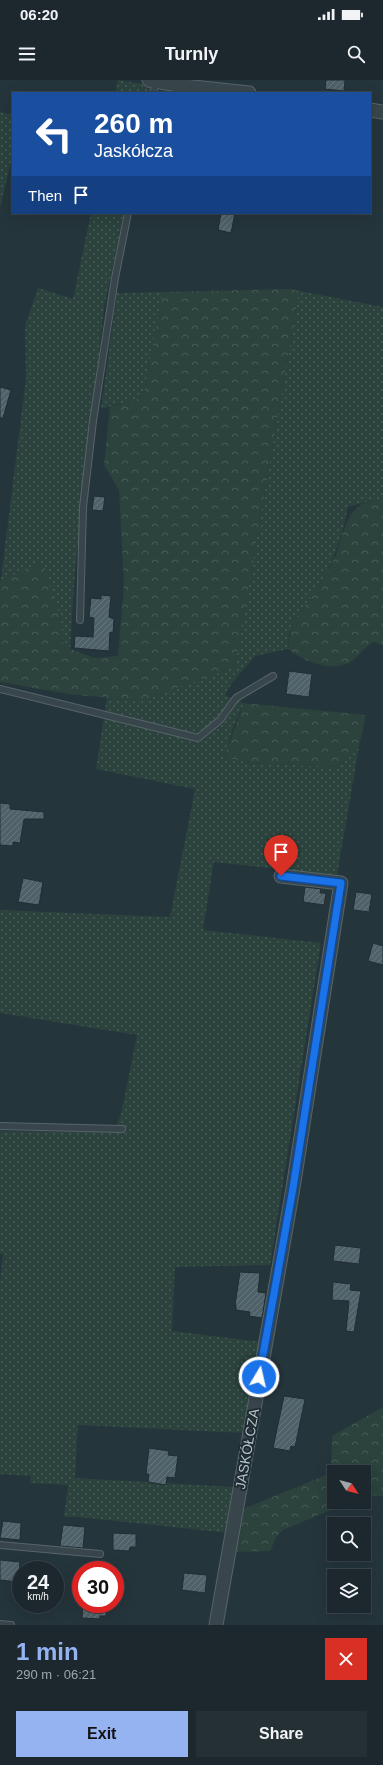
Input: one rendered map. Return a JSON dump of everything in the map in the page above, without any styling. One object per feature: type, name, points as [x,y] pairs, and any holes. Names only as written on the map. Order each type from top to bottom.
[{"type":"street","points":[[153,85],[237,92]]},
{"type":"street","points":[[371,110],[383,112]]},
{"type":"street","name":"JASKÓŁCZA","points":[[216,1625],[293,1188],[341,883],[281,876]]},
{"type":"lane","points":[[80,620],[83,507],[93,421],[114,278],[128,214]]},
{"type":"lane","points":[[0,689],[119,720],[198,738],[220,720],[236,698],[273,676]]},
{"type":"lane","points":[[0,1126],[122,1129]]},
{"type":"lane","points":[[0,1545],[100,1554]]},
{"type":"lane","points":[[0,1624],[11,1625]]},
{"type":"green space","points":[[118,80],[150,85],[148,92],[115,92]]},
{"type":"green space","points":[[0,112],[12,115],[12,157],[0,208]]},
{"type":"green space","points":[[91,214],[124,214],[104,308],[75,572],[70,649],[63,646],[60,616],[1,579],[26,378],[25,326],[38,288],[73,299]]},
{"type":"green space","points":[[289,289],[299,291],[235,667],[141,701],[68,694],[0,682],[0,580],[43,563],[60,616],[63,646],[94,658],[118,656],[124,584],[119,490],[104,465],[110,407],[143,397],[163,292]]},
{"type":"green space","points":[[299,291],[383,307],[383,502],[373,500],[348,507],[341,537],[334,556],[320,584],[293,624],[289,635],[288,649],[255,656],[232,683],[225,695],[244,703],[233,728],[224,757],[250,763],[339,767],[359,747],[337,875],[214,862],[203,930],[321,943],[270,1265],[175,1267],[172,1331],[262,1342],[243,1433],[78,1425],[75,1478],[234,1487],[229,1533],[79,1517],[64,1517],[68,1485],[30,1483],[31,1476],[0,1474],[0,1282],[3,1254],[0,1254],[0,1131],[113,1132],[121,1114],[137,1035],[0,1013],[0,910],[170,917],[195,789],[96,769],[107,698],[141,701],[235,667]]},
{"type":"green space","points":[[163,292],[143,397],[101,409],[117,293]]},
{"type":"green space","points":[[373,500],[383,502],[383,645],[373,642],[352,661],[344,665],[327,666],[302,658],[288,649],[291,625],[321,583],[336,555],[344,529],[351,514],[360,505]]},
{"type":"green space","points":[[244,703],[366,715],[359,747],[339,767],[250,763],[224,757]]},
{"type":"green space","points":[[383,1407],[383,1496],[371,1496],[371,1465],[331,1465],[332,1436]]},
{"type":"green space","points":[[327,1475],[327,1509],[333,1509],[283,1530],[277,1536],[270,1551],[231,1552],[238,1511]]},
{"type":"building","points":[[326,80],[345,80],[344,91],[325,89]]},
{"type":"building","points":[[221,214],[235,214],[231,233],[218,230]]},
{"type":"building","points":[[0,387],[11,390],[3,418],[0,418]]},
{"type":"building","points":[[94,496],[105,497],[103,511],[92,510]]},
{"type":"building","points":[[101,595],[111,596],[109,617],[114,619],[113,633],[110,632],[109,651],[74,648],[75,636],[93,637],[94,618],[89,617],[91,598],[101,599]]},
{"type":"building","points":[[289,671],[312,674],[309,697],[286,694]]},
{"type":"building","points":[[0,803],[10,804],[10,809],[44,812],[44,819],[24,819],[20,843],[13,842],[13,846],[0,845]]},
{"type":"building","points":[[23,878],[43,882],[39,905],[18,902]]},
{"type":"building","points":[[305,887],[321,889],[320,893],[326,893],[324,905],[303,902]]},
{"type":"building","points":[[356,892],[372,894],[369,912],[353,910]]},
{"type":"building","points":[[373,943],[383,946],[383,965],[368,961]]},
{"type":"building","points":[[335,1245],[361,1248],[359,1264],[333,1261]]},
{"type":"building","points":[[240,1272],[260,1273],[258,1292],[266,1293],[262,1318],[249,1316],[250,1312],[236,1310],[235,1305]]},
{"type":"building","points":[[333,1282],[351,1284],[350,1290],[361,1291],[354,1332],[346,1331],[349,1301],[332,1300]]},
{"type":"building","points":[[284,1396],[305,1399],[295,1447],[291,1446],[290,1451],[273,1448]]},
{"type":"building","points":[[149,1448],[169,1451],[168,1455],[178,1456],[175,1478],[167,1477],[166,1485],[148,1482],[149,1474],[146,1474]]},
{"type":"building","points":[[3,1521],[21,1523],[20,1540],[0,1538]]},
{"type":"building","points":[[63,1525],[85,1527],[83,1548],[60,1546]]},
{"type":"building","points":[[113,1533],[136,1534],[136,1547],[130,1547],[129,1551],[113,1550]]},
{"type":"building","points":[[0,1560],[12,1561],[12,1581],[0,1580]]},
{"type":"building","points":[[184,1573],[207,1575],[205,1593],[182,1590]]},
{"type":"building","points":[[82,1613],[106,1613],[106,1616],[100,1616],[100,1619],[82,1618]]},
{"type":"route","points":[[259,1377],[293,1188],[341,883],[281,876]]}]
